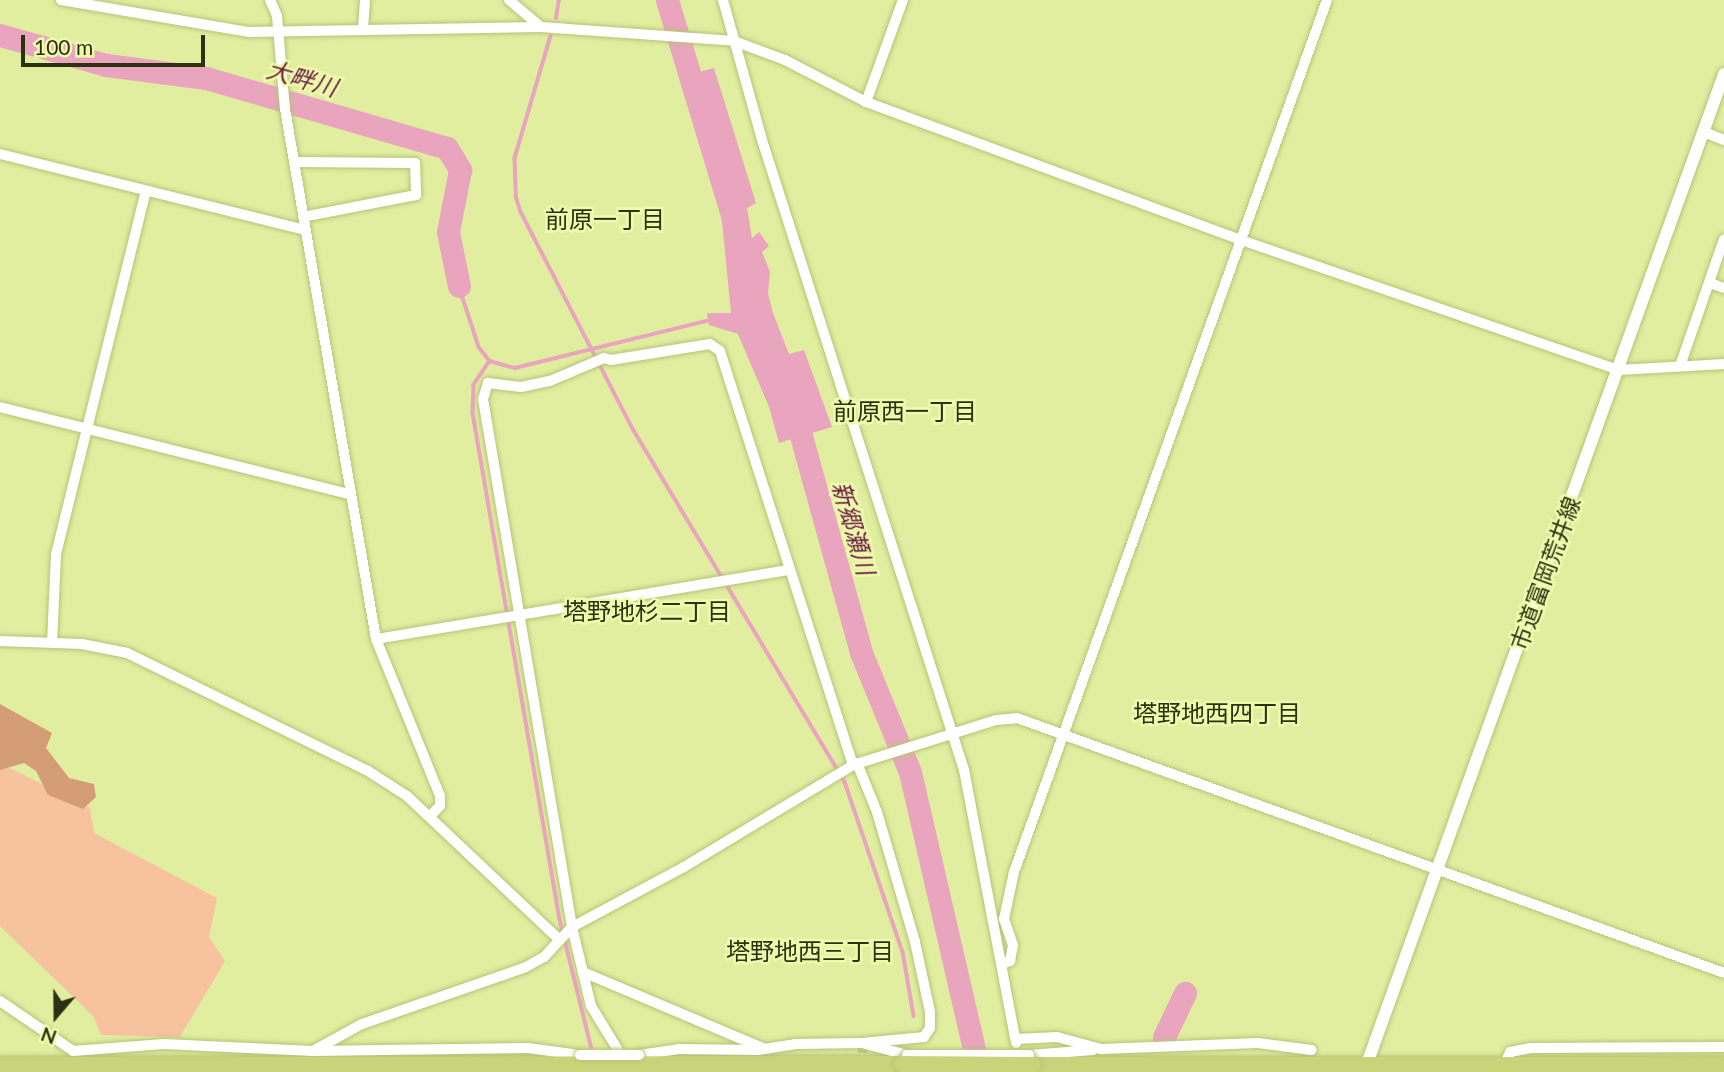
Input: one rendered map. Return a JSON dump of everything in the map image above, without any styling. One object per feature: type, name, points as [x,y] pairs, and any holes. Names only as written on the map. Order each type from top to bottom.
[{"type":"highway","points":[[0,1065],[905,1059],[1365,1069],[1505,1064],[1724,1065]]},
{"type":"street","points":[[61,0],[249,32],[541,27],[639,32],[734,41],[785,60],[866,102],[1241,240],[1619,370],[1724,364]]},
{"type":"street","points":[[270,0],[278,16],[275,30],[283,96],[376,639],[440,796],[440,806],[430,816]]},
{"type":"street","points":[[363,29],[365,0]]},
{"type":"street","points":[[509,0],[541,27]]},
{"type":"street","points":[[723,0],[964,769],[1016,1041],[1057,1037],[1101,1049]]},
{"type":"street","points":[[866,102],[902,0]]},
{"type":"street","points":[[1002,964],[1010,961],[1013,945],[1004,919],[1014,872],[1327,0]]},
{"type":"street","name":"市道富岡荒井線","points":[[1365,1069],[1724,74]]},
{"type":"street","points":[[1704,132],[1724,139]]},
{"type":"street","points":[[0,153],[305,230]]},
{"type":"street","points":[[294,162],[415,163],[416,195],[303,217]]},
{"type":"street","points":[[52,643],[56,554],[146,191]]},
{"type":"street","points":[[1680,366],[1724,239]]},
{"type":"street","points":[[1710,283],[1724,288]]},
{"type":"street","points":[[0,1001],[66,1050],[164,1045],[313,1051],[528,1048],[580,1055],[639,1055],[679,1049],[765,1049],[924,1037],[930,1028],[930,1012],[915,942],[877,812],[852,765],[720,351],[710,344],[611,360],[604,358],[569,375],[521,387],[494,381],[483,399],[572,927],[591,1006],[618,1050]]},
{"type":"street","points":[[0,407],[350,494]]},
{"type":"street","points":[[376,639],[789,570]]},
{"type":"street","points":[[0,641],[52,643],[127,653],[368,771],[430,816],[560,940]]},
{"type":"street","points":[[313,1051],[362,1024],[524,968],[544,957],[572,927],[684,867],[852,765],[952,734],[1017,718],[1724,973]]},
{"type":"street","points":[[583,972],[765,1049]]},
{"type":"street","points":[[862,1042],[905,1059]]},
{"type":"street","points":[[1031,1060],[1101,1049],[1168,1043],[1258,1043],[1311,1050]]},
{"type":"street","points":[[164,1045],[164,1058]]},
{"type":"street","points":[[1505,1064],[1510,1052],[1531,1048],[1724,1047]]},
{"type":"shaded area","points":[[714,68],[756,203],[747,208],[752,238],[759,232],[769,246],[762,252],[770,272],[768,293],[773,313],[789,354],[804,350],[832,427],[779,443],[769,407],[738,334],[709,325],[707,313],[731,313],[722,221],[735,209],[712,137],[699,72]]},
{"type":"shaded area","points":[[0,704],[52,733],[46,748],[69,778],[94,784],[96,797],[83,809],[48,795],[36,771],[24,763],[0,770]]},
{"type":"shaded area","points":[[0,763],[90,808],[94,833],[217,898],[209,937],[225,961],[180,1037],[101,1035],[94,1017],[0,926]]},
{"type":"waterway","points":[[556,18],[559,0]]},
{"type":"waterway","name":"新郷瀬川","points":[[667,0],[740,242]]},
{"type":"waterway","name":"大畔川","points":[[0,35],[106,65],[206,78],[447,148],[460,170],[448,232],[459,286]]},
{"type":"waterway","points":[[551,36],[515,158],[516,196],[521,212],[633,429],[845,782],[903,952],[914,1016]]},
{"type":"waterway","points":[[459,286],[479,347],[490,361],[515,368],[710,320]]},
{"type":"waterway","points":[[490,361],[474,385],[473,413],[560,920],[593,1053]]},
{"type":"waterway","name":"新郷瀬川","points":[[793,407],[862,655],[910,772],[979,1072]]},
{"type":"waterway","points":[[1164,1037],[1185,993]]},
{"type":"tunnel","points":[[862,1043],[864,1072]]},
{"type":"district","name":"前原一丁目","points":[[605,219]]},
{"type":"district","name":"前原西一丁目","points":[[905,411]]},
{"type":"district","name":"塔野地杉二丁目","points":[[647,611]]},
{"type":"district","name":"塔野地西四丁目","points":[[1217,713]]},
{"type":"district","name":"塔野地西三丁目","points":[[810,951]]}]
